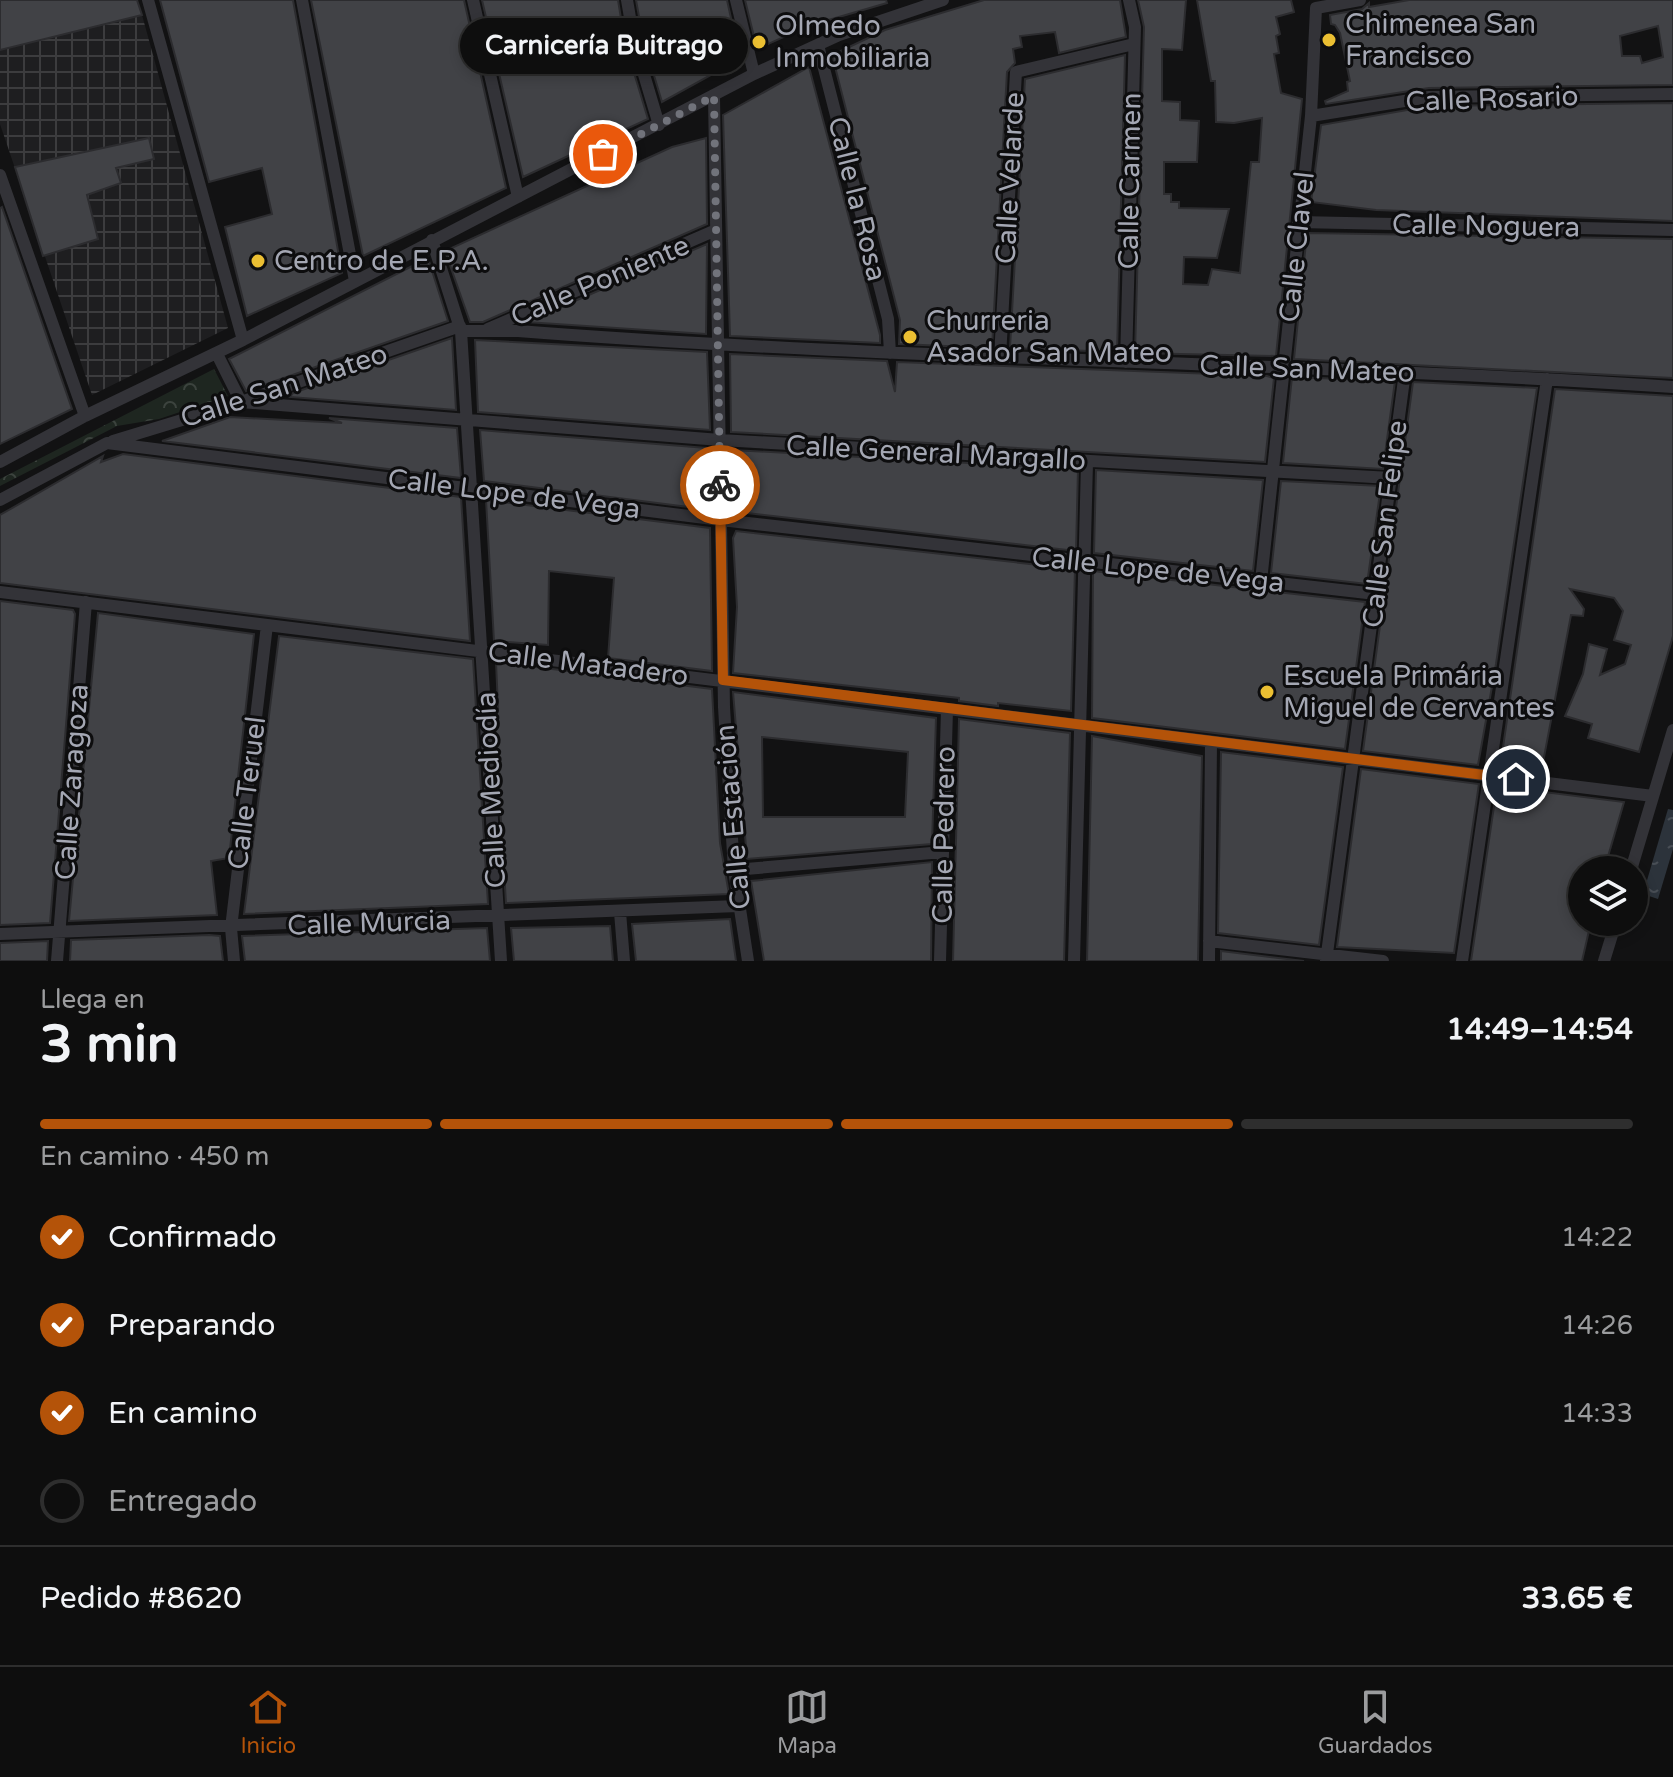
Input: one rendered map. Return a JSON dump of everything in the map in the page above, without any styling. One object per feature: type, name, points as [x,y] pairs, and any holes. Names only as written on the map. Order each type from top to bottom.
[{"type":"street","points":[[148,0],[243,340]]},
{"type":"street","points":[[302,0],[355,281]]},
{"type":"street","points":[[473,0],[518,197]]},
{"type":"street","points":[[627,0],[634,41],[659,125]]},
{"type":"street","points":[[736,0],[754,74]]},
{"type":"street","points":[[0,462],[85,416],[217,354],[754,74],[891,16],[943,0]]},
{"type":"street","name":"Calle Carmen","points":[[1126,362],[1134,44],[1129,0]]},
{"type":"street","name":"Calle Clavel","points":[[1261,581],[1311,116],[1316,8],[1360,0]]},
{"type":"street","name":"Calle Velarde","points":[[1000,357],[1016,72],[1134,44]]},
{"type":"street","name":"Calle la Rosa","points":[[818,45],[888,319],[890,353]]},
{"type":"street","name":"Calle Rosario","points":[[1311,116],[1429,97],[1673,94]]},
{"type":"street","name":"Calle Estación","points":[[714,96],[723,680],[734,870],[748,961]]},
{"type":"street","points":[[0,175],[85,416]]},
{"type":"street","name":"Calle Noguera","points":[[1298,222],[1673,230]]},
{"type":"street","name":"Calle Poniente","points":[[483,331],[716,230]]},
{"type":"street","name":"Calle Mediodía","points":[[432,240],[460,329],[501,961]]},
{"type":"street","name":"Calle San Mateo","points":[[107,443],[460,329],[890,353],[1405,372],[1673,387]]},
{"type":"street","points":[[217,354],[241,402]]},
{"type":"street","name":"Calle San Felipe","points":[[1327,958],[1405,372]]},
{"type":"street","points":[[1462,961],[1547,379]]},
{"type":"street","name":"Calle General Margallo","points":[[241,402],[467,423],[720,440],[1271,474],[1391,478]]},
{"type":"street","points":[[0,500],[107,443]]},
{"type":"street","name":"Calle Lope de Vega","points":[[107,443],[721,520],[1376,594]]},
{"type":"street","points":[[1074,961],[1087,463]]},
{"type":"street","name":"Calle Matadero","points":[[0,592],[1653,796]]},
{"type":"street","name":"Calle Zaragoza","points":[[57,961],[86,602]]},
{"type":"street","name":"Calle Teruel","points":[[234,961],[231,928],[267,625]]},
{"type":"street","name":"Calle Pedrero","points":[[940,961],[947,709]]},
{"type":"street","points":[[1635,856],[1673,730]]},
{"type":"street","points":[[1209,961],[1211,742]]},
{"type":"street","points":[[734,870],[943,852]]},
{"type":"street","name":"Calle Murcia","points":[[0,934],[498,918],[738,906]]},
{"type":"street","points":[[620,912],[624,961]]},
{"type":"street","points":[[1604,961],[1612,936]]},
{"type":"street","points":[[1209,941],[1327,958],[1383,961]]},
{"type":"shaded area","points":[[142,15],[228,328],[92,395],[0,124],[0,50]]},
{"type":"green space","points":[[214,369],[228,396],[159,419],[117,426],[0,486],[0,479]]},
{"type":"water","points":[[1668,809],[1673,810],[1673,849],[1658,899],[1648,896],[1648,877]]},
{"type":"building","points":[[0,0],[137,0],[142,15],[0,50]]},
{"type":"building","points":[[160,0],[293,0],[342,273],[247,316],[225,227],[272,214],[262,168],[209,182]]},
{"type":"building","points":[[311,0],[464,0],[506,188],[363,256]]},
{"type":"building","points":[[482,0],[618,0],[625,43],[648,119],[523,177]]},
{"type":"building","points":[[636,0],[727,0],[740,59],[662,102],[643,39]]},
{"type":"building","points":[[745,0],[886,0],[887,3],[808,26],[757,49]]},
{"type":"building","points":[[984,0],[1120,0],[1126,37],[1059,53],[1055,32],[1020,36],[1022,47],[1013,49],[1015,63],[1007,72],[992,348],[899,344],[900,320],[832,55],[885,30]]},
{"type":"building","points":[[1138,0],[1186,0],[1182,50],[1162,49],[1162,101],[1180,102],[1180,120],[1199,121],[1197,162],[1164,162],[1164,194],[1171,194],[1171,202],[1179,202],[1179,208],[1229,209],[1217,258],[1184,257],[1183,284],[1208,285],[1212,269],[1240,273],[1251,162],[1259,162],[1262,118],[1234,123],[1216,122],[1215,81],[1211,81],[1197,0],[1291,0],[1294,12],[1276,17],[1280,34],[1276,36],[1279,53],[1274,54],[1281,93],[1302,99],[1276,356],[1135,353],[1144,27]]},
{"type":"building","points":[[1409,0],[1673,0],[1673,85],[1429,88],[1326,104],[1325,101],[1348,91],[1347,82],[1350,81],[1340,33],[1331,24],[1330,15],[1362,9],[1369,3],[1369,7]],"holes":[[[1658,26],[1663,57],[1642,63],[1640,56],[1622,56],[1620,36]]]},
{"type":"building","points":[[1125,55],[1117,352],[1010,348],[1025,79]]},
{"type":"building","points":[[809,67],[880,343],[730,336],[723,115]]},
{"type":"building","points":[[1673,103],[1673,221],[1376,210],[1311,202],[1321,125],[1430,106]]},
{"type":"building","points":[[149,138],[154,159],[116,168],[121,183],[87,195],[98,239],[43,256],[15,167]]},
{"type":"building","points":[[706,138],[707,224],[483,322],[470,322],[445,251],[672,147]]},
{"type":"building","points":[[0,208],[72,409],[0,444]]},
{"type":"building","points":[[1307,233],[1673,239],[1673,378],[1294,359]]},
{"type":"building","points":[[707,244],[706,334],[526,322]]},
{"type":"building","points":[[428,258],[448,321],[246,391],[229,359]]},
{"type":"building","points":[[452,338],[456,410],[290,397],[293,393]]},
{"type":"building","points":[[475,340],[707,352],[710,430],[478,412]]},
{"type":"building","points":[[730,354],[887,361],[895,392],[897,362],[1267,376],[1274,378],[1265,462],[731,432]]},
{"type":"building","points":[[1292,377],[1395,381],[1383,469],[1283,463]]},
{"type":"building","points":[[1413,382],[1537,388],[1478,765],[1363,751]]},
{"type":"building","points":[[1555,389],[1673,396],[1673,636],[1639,752],[1588,738],[1592,724],[1565,716],[1583,674],[1589,644],[1607,649],[1600,675],[1625,664],[1631,645],[1614,640],[1623,611],[1614,598],[1570,589],[1584,609],[1583,616],[1571,615],[1541,773],[1500,768]]},
{"type":"building","points":[[230,417],[342,423],[329,418],[457,428],[461,478],[162,441]]},
{"type":"building","points":[[480,430],[707,448],[711,455],[712,510],[484,481]]},
{"type":"building","points":[[733,450],[1078,469],[1076,551],[730,511]]},
{"type":"building","points":[[123,454],[461,497],[470,641],[0,583],[0,515],[103,456],[101,462]]},
{"type":"building","points":[[1096,470],[1263,480],[1253,571],[1094,553]]},
{"type":"building","points":[[1281,481],[1381,486],[1367,584],[1271,573]]},
{"type":"building","points":[[486,500],[710,528],[712,671],[608,658],[614,578],[549,571],[548,645],[494,641]]},
{"type":"building","points":[[736,531],[1075,569],[1071,711],[998,703],[998,706],[959,701],[959,698],[733,673],[737,607],[733,538]]},
{"type":"building","points":[[1093,571],[1365,602],[1345,749],[1092,718]]},
{"type":"building","points":[[0,601],[73,610],[75,614],[50,923],[0,925]]},
{"type":"building","points":[[98,613],[254,634],[229,858],[211,861],[217,915],[69,921]]},
{"type":"building","points":[[279,636],[473,659],[488,904],[244,914]]},
{"type":"building","points":[[496,662],[712,689],[720,843],[729,894],[506,903],[494,708],[498,708]]},
{"type":"building","points":[[733,692],[936,718],[932,844],[747,859]],"holes":[[[762,737],[908,752],[905,817],[763,817]]]},
{"type":"building","points":[[959,719],[1070,733],[1064,961],[953,961]]},
{"type":"building","points":[[1092,736],[1202,756],[1198,961],[1087,961]]},
{"type":"building","points":[[1221,752],[1343,767],[1319,945],[1218,933]]},
{"type":"building","points":[[1361,769],[1479,784],[1454,953],[1337,947]]},
{"type":"building","points":[[1497,786],[1624,802],[1608,856],[1568,856],[1568,936],[1588,936],[1582,961],[1471,961]]},
{"type":"building","points":[[932,862],[931,961],[764,961],[751,881]]},
{"type":"building","points":[[730,919],[736,961],[636,961],[632,924]]},
{"type":"building","points":[[610,926],[613,961],[514,961],[511,928]]},
{"type":"building","points":[[487,928],[490,961],[245,961],[242,936]]},
{"type":"building","points":[[220,936],[223,961],[70,961],[71,940]]},
{"type":"building","points":[[48,941],[47,961],[0,961],[0,943]]},
{"type":"building","points":[[1221,951],[1304,961],[1221,961]]},
{"type":"way so far","points":[[603,154],[714,96],[720,485]]},
{"type":"place","name":"Chimenea San Francisco","points":[[1329,40]]},
{"type":"place","name":"Olmedo Inmobiliaria","points":[[759,42]]},
{"type":"place","name":"Carnicería Buitrago","points":[[603,154]]},
{"type":"place","name":"Centro de E.P.A.","points":[[258,261]]},
{"type":"place","name":"Churreria Asador San Mateo","points":[[910,337]]},
{"type":"place","name":"Escuela Primária Miguel de Cervantes","points":[[1267,692]]},
{"type":"route","points":[[720,485],[723,680],[1516,779]]}]
